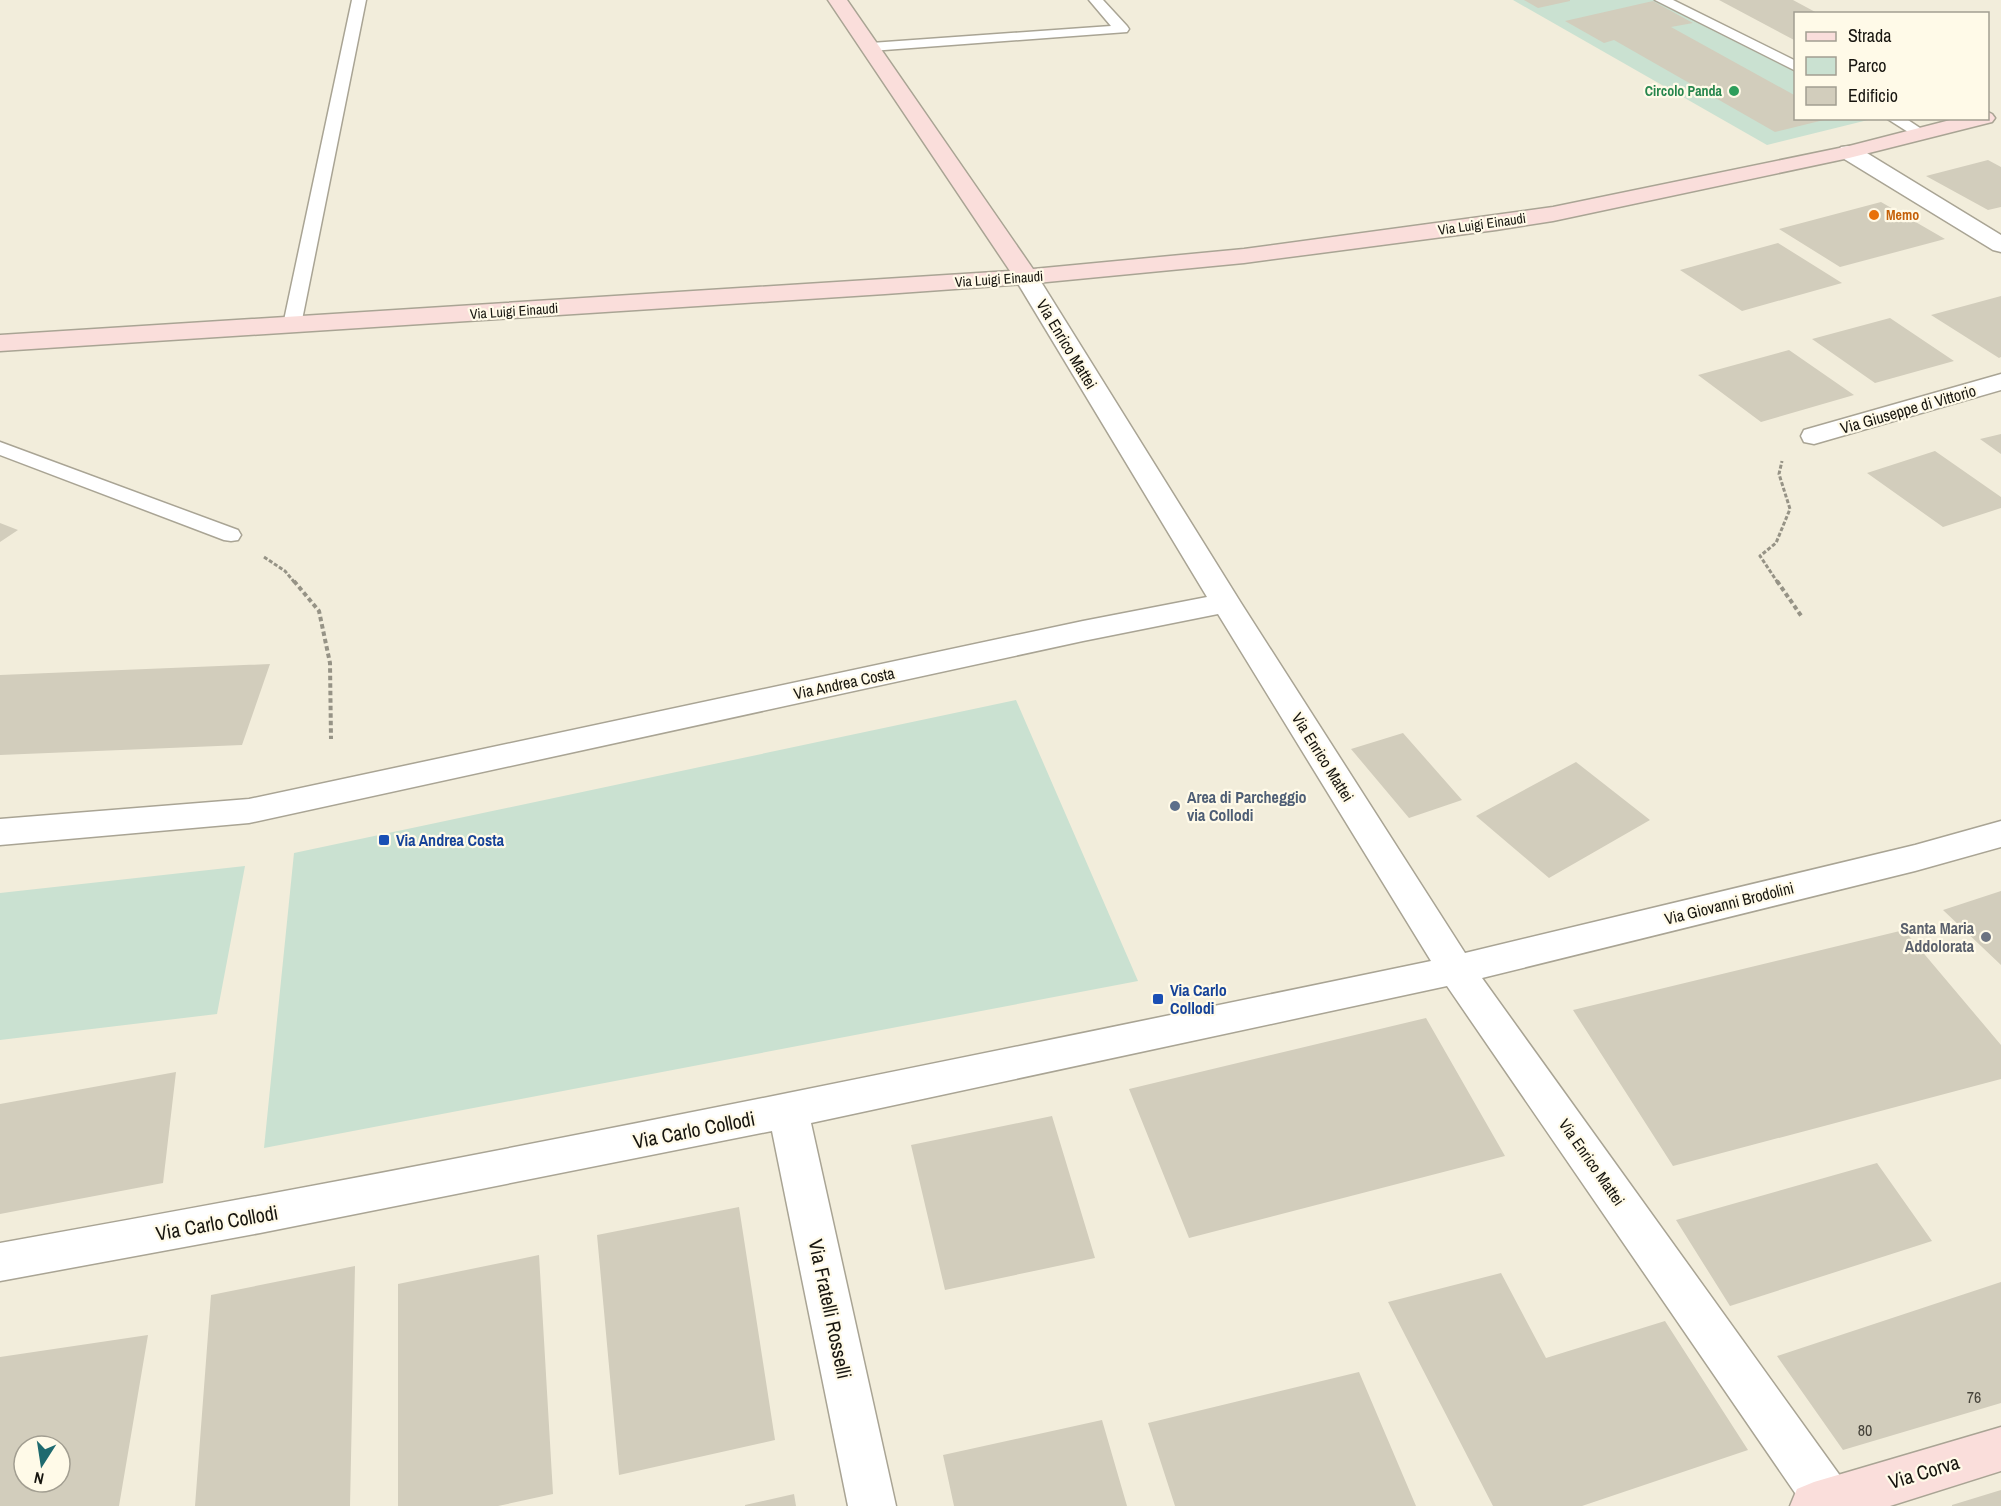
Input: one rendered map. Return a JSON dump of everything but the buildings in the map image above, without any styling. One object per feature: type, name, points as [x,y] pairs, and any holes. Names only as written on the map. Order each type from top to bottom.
[{"type":"street","name":"Via Enrico Mattei","points":[[837,0],[872,47],[990,227],[1026,277],[1226,603],[1456,970],[1822,1504]]},
{"type":"street","name":"Via Luigi Einaudi","points":[[0,343],[1026,277],[1244,256],[1506,221],[1850,152],[1978,120]]},
{"type":"street","points":[[1850,152],[2001,245]]},
{"type":"street","name":"Via Giuseppe di Vittorio","points":[[1814,436],[2001,382]]},
{"type":"street","name":"Via Andrea Costa","points":[[0,832],[249,811],[1083,631],[1226,603]]},
{"type":"street","name":"Via Giovanni Brodolini","points":[[1456,970],[1915,858],[2001,834]]},
{"type":"street","name":"Via Carlo Collodi","points":[[0,1262],[272,1213],[788,1111],[1456,970]]},
{"type":"street","name":"Via Fratelli Rosselli","points":[[788,1111],[872,1506]]},
{"type":"street","name":"Via Corva","points":[[1822,1504],[1893,1495],[2001,1449]]},
{"type":"lane","points":[[291,325],[359,0]]},
{"type":"lane","points":[[872,47],[1122,29],[1096,0]]},
{"type":"lane","points":[[1662,0],[1794,66]]},
{"type":"lane","points":[[1896,120],[1921,134]]},
{"type":"lane","points":[[0,448],[231,536]]},
{"type":"path","points":[[1802,617],[1760,556],[1776,543],[1790,509],[1779,474],[1785,447],[1814,436]]},
{"type":"path","points":[[231,536],[285,571],[319,610],[330,663],[331,739]]},
{"type":"green space","name":"Circolo Panda","points":[[1513,0],[1672,0],[1794,62],[1794,120],[1868,120],[1767,145]]},
{"type":"green space","points":[[1016,700],[1138,981],[264,1148],[294,853]]},
{"type":"green space","points":[[245,866],[217,1014],[0,1040],[0,893]]},
{"type":"place","name":"Circolo Panda","points":[[1734,91]]},
{"type":"place","name":"Memo","points":[[1874,215]]},
{"type":"place","name":"Area di Parcheggio via Collodi","points":[[1175,806]]},
{"type":"place","name":"Via Andrea Costa","points":[[384,840]]},
{"type":"place","name":"Santa Maria Addolorata","points":[[1986,937]]},
{"type":"place","name":"Via Carlo Collodi","points":[[1158,999]]}]
